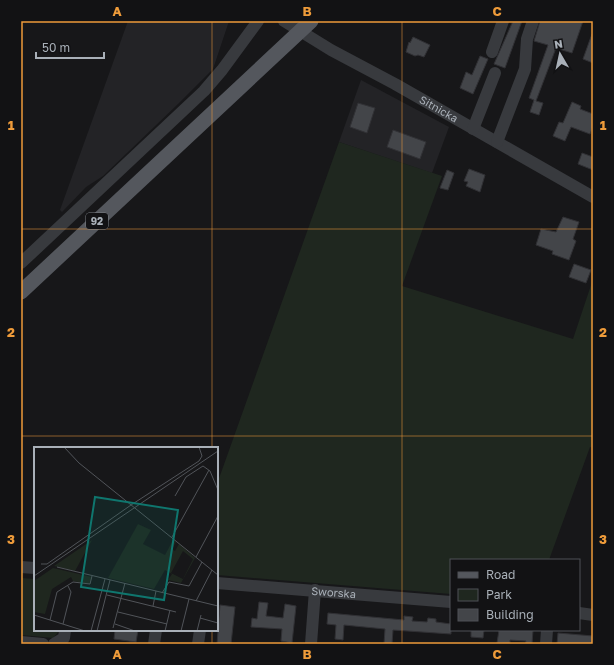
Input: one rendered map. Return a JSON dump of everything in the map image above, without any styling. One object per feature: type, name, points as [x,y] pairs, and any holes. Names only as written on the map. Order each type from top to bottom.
[{"type":"main road","name":"92","points":[[21,292],[306,26]]},
{"type":"street","points":[[21,263],[204,91],[222,70],[258,21]]},
{"type":"street","name":"Sitnicka","points":[[284,21],[306,26],[331,50],[593,197]]},
{"type":"street","points":[[492,52],[503,21]]},
{"type":"street","points":[[497,142],[525,69],[527,39],[533,21]]},
{"type":"street","points":[[473,129],[495,72]]},
{"type":"street","points":[[21,567],[34,568]]},
{"type":"street","name":"Sworska","points":[[218,583],[450,602]]},
{"type":"street","points":[[310,644],[315,590]]},
{"type":"street","points":[[580,613],[593,614]]},
{"type":"street","points":[[54,644],[64,638],[65,631]]},
{"type":"street","points":[[154,644],[156,631]]},
{"type":"street","points":[[198,644],[200,631]]},
{"type":"street","points":[[546,644],[547,631]]},
{"type":"street","points":[[21,642],[43,644]]},
{"type":"shaded area","points":[[128,21],[229,21],[213,69],[103,176],[86,187],[62,212],[60,210]]},
{"type":"shaded area","points":[[361,80],[449,127],[432,173],[339,142]]},
{"type":"green space","points":[[339,142],[442,176],[402,286],[573,339],[593,279],[593,448],[590,447],[549,559],[450,559],[450,594],[218,575],[218,481]]},
{"type":"green space","points":[[21,578],[34,579],[34,631],[59,631],[53,638],[21,635]]},
{"type":"building","points":[[513,21],[522,21],[505,68],[494,64]]},
{"type":"building","points":[[540,21],[583,21],[572,53],[556,48],[536,101],[543,103],[539,115],[530,112],[534,100],[529,98],[548,45],[534,41]]},
{"type":"building","points":[[593,34],[593,63],[583,59]]},
{"type":"building","points":[[413,37],[430,45],[424,57],[418,55],[415,56],[406,52],[409,42],[410,43]]},
{"type":"building","points":[[480,56],[488,59],[473,94],[460,88],[466,72],[472,75]]},
{"type":"building","points":[[572,102],[581,106],[580,109],[593,114],[593,126],[590,134],[571,127],[565,141],[553,136],[559,122],[563,123]]},
{"type":"building","points":[[358,103],[375,108],[367,133],[350,127]]},
{"type":"building","points":[[393,130],[426,142],[420,159],[387,147]]},
{"type":"building","points":[[582,153],[593,157],[593,170],[578,164]]},
{"type":"building","points":[[469,169],[485,175],[480,192],[466,186],[468,182],[464,181]]},
{"type":"building","points":[[447,170],[454,173],[448,190],[440,188]]},
{"type":"building","points":[[563,217],[579,222],[573,239],[576,241],[569,260],[552,254],[553,251],[536,245],[541,229],[556,232]]},
{"type":"building","points":[[574,264],[591,270],[586,283],[569,277]]},
{"type":"building","points":[[259,602],[268,603],[266,616],[283,618],[285,604],[296,606],[292,643],[281,641],[282,629],[251,627],[252,618],[257,619]]},
{"type":"building","points":[[220,605],[235,607],[231,644],[217,644]]},
{"type":"building","points":[[328,613],[404,620],[404,616],[413,617],[412,621],[427,622],[428,618],[436,619],[436,622],[450,624],[451,634],[393,630],[392,644],[384,644],[385,629],[344,625],[343,640],[335,639],[336,625],[327,624]]},
{"type":"building","points":[[115,631],[138,631],[136,642],[114,639]]},
{"type":"building","points":[[471,631],[484,631],[483,638],[471,637]]},
{"type":"building","points":[[499,631],[533,631],[532,644],[525,644],[526,641],[510,640],[510,644],[497,643]]},
{"type":"building","points":[[558,633],[593,636],[593,644],[557,644]]}]
